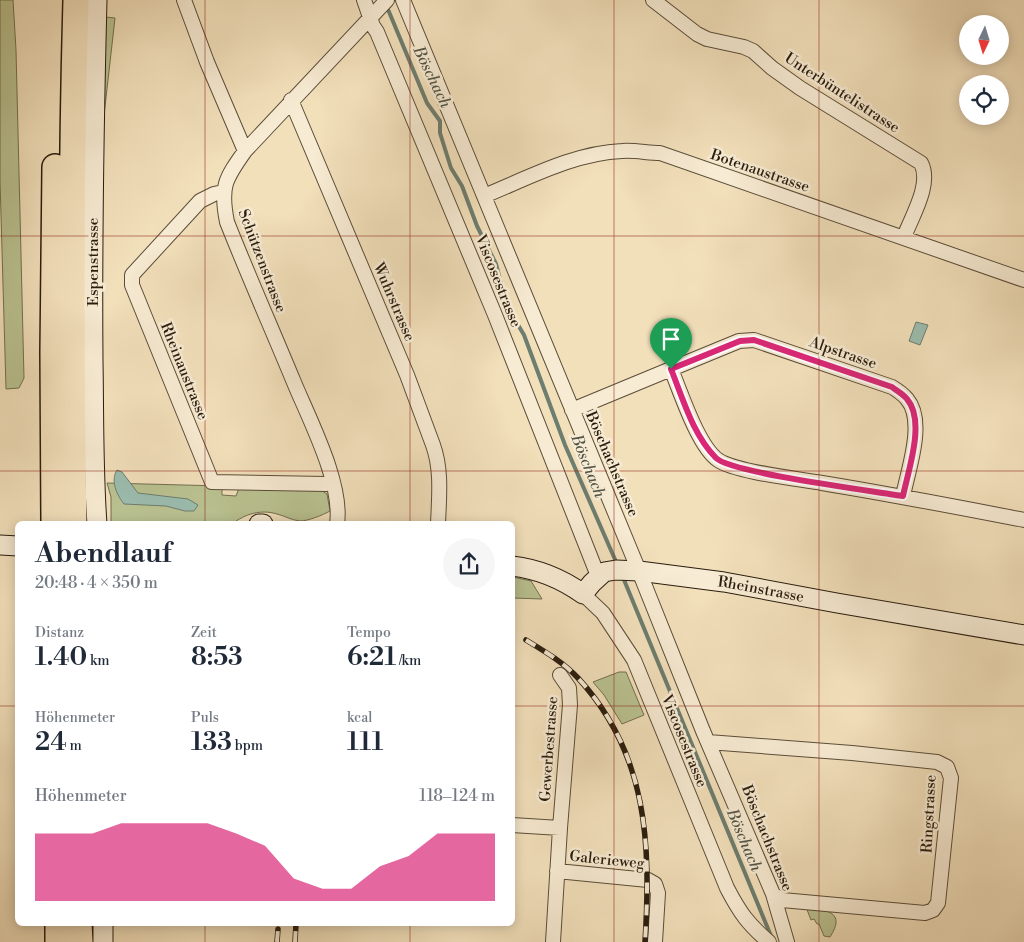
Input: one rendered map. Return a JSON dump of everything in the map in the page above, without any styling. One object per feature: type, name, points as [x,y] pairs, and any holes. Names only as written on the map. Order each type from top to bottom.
[{"type":"highway","points":[[54,521],[53,342],[58,0]]},
{"type":"highway","points":[[74,521],[72,144],[76,0]]},
{"type":"highway","points":[[58,926],[58,942]]},
{"type":"highway","points":[[79,926],[80,942]]},
{"type":"street","name":"Espenstrasse","points":[[97,0],[92,287],[97,521]]},
{"type":"street","points":[[184,0],[245,150]]},
{"type":"street","name":"Viscosestrasse","points":[[364,0],[373,15],[601,574]]},
{"type":"street","name":"Schützenstrasse","points":[[337,521],[338,503],[333,482],[227,222],[223,202],[231,170],[245,150],[387,0]]},
{"type":"street","name":"Böschachstrasse","points":[[403,0],[572,410],[635,570],[773,894],[787,942]]},
{"type":"street","name":"Unterbüntelistrasse","points":[[653,0],[707,39],[754,51],[772,68],[800,88],[921,163],[925,170],[924,187],[904,237]]},
{"type":"street","name":"Wuhrstrasse","points":[[291,100],[407,375],[433,445],[439,478],[438,521]]},
{"type":"street","name":"Botenaustrasse","points":[[484,196],[586,156],[622,151],[660,153],[1024,280]]},
{"type":"street","name":"Rheinaustrasse","points":[[224,192],[214,194],[200,201],[132,275],[132,285],[212,482],[326,484],[333,482]]},
{"type":"street","name":"Alpstrasse","points":[[572,410],[740,341],[754,340],[892,387],[907,399],[915,414],[916,433],[903,496]]},
{"type":"street","points":[[671,369],[695,427],[707,448],[717,460],[726,464],[752,471],[903,496],[1024,520]]},
{"type":"street","points":[[0,545],[15,546]]},
{"type":"street","points":[[515,566],[529,568],[554,578],[583,594],[601,574]]},
{"type":"street","name":"Rheinstrasse","points":[[601,574],[616,570],[635,570],[724,582],[837,604],[1024,635]]},
{"type":"street","name":"Viscosestrasse","points":[[583,594],[603,613],[634,660],[727,888],[738,910],[752,927],[769,942]]},
{"type":"street","name":"Gewerbestrasse","points":[[553,942],[570,705],[569,688],[560,676]]},
{"type":"street","name":"Ringstrasse","points":[[708,742],[852,753],[936,762],[948,767],[950,778],[944,857],[938,903],[933,910],[918,912],[841,906],[782,900],[773,894]]},
{"type":"street","points":[[515,825],[560,828]]},
{"type":"street","name":"Galerieweg","points":[[557,871],[648,880],[654,884],[658,892],[655,942]]},
{"type":"street","points":[[103,926],[103,942]]},
{"type":"green space","points":[[0,0],[13,0],[16,50],[24,378],[19,388],[6,389],[0,180]]},
{"type":"green space","points":[[105,17],[115,18],[102,133]]},
{"type":"green space","points":[[107,483],[222,486],[222,495],[236,496],[239,488],[321,490],[327,494],[330,511],[315,518],[300,521],[277,514],[259,512],[237,521],[111,521],[111,497]]},
{"type":"green space","points":[[515,577],[531,581],[542,599],[515,598]]},
{"type":"green space","points":[[619,672],[626,672],[644,715],[622,724],[604,695],[593,682]]},
{"type":"green space","points":[[806,907],[832,913],[836,922],[830,937],[824,936],[819,924],[814,919],[811,920]]},
{"type":"shaded area","points":[[916,322],[928,325],[920,345],[909,341]]},
{"type":"shaded area","points":[[117,470],[122,472],[138,493],[188,499],[198,505],[194,511],[185,511],[166,506],[124,504],[114,483]]},
{"type":"waterway","name":"Böschach","points":[[387,7],[427,103],[440,121],[440,133],[451,168],[462,186],[477,226],[496,264],[507,306],[524,335],[565,445],[617,564]]},
{"type":"waterway","name":"Böschach","points":[[622,575],[771,936]]},
{"type":"railway","points":[[526,640],[560,662],[578,678],[601,707],[619,738],[632,769],[645,835],[647,870],[645,942]]},
{"type":"railway","points":[[295,942],[296,926]]},
{"type":"railway","points":[[277,942],[278,929]]},
{"type":"route","points":[[754,340],[839,367],[892,387],[907,399],[915,414],[916,433],[903,496],[752,471],[717,460],[707,448],[695,427],[671,369],[740,341],[754,340]]}]
